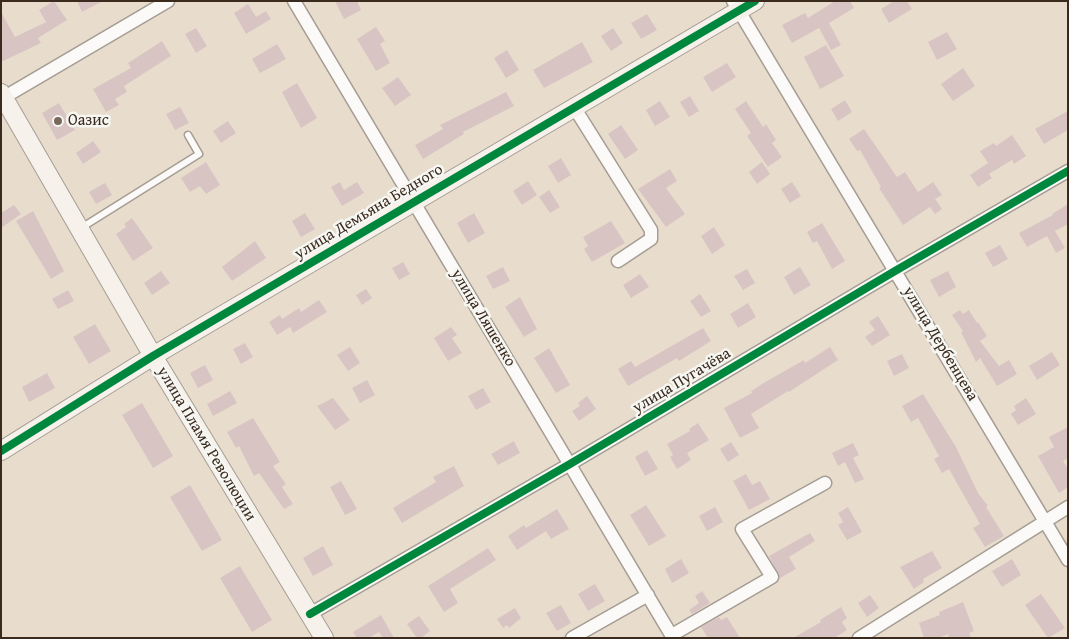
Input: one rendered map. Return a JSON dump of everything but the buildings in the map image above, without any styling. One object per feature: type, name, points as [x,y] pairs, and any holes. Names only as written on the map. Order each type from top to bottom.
[{"type":"street","points":[[2,96],[168,1]]},
{"type":"street","name":"улица Ляшенко","points":[[294,1],[673,637],[772,577],[742,529],[824,482]]},
{"type":"street","name":"улица Демьяна Бедного","points":[[1,451],[153,356],[574,107],[736,6],[755,1]]},
{"type":"street","name":"улица Дербенцева","points":[[736,6],[1068,560]]},
{"type":"street","name":"улица Пламя Революции","points":[[2,96],[153,356],[324,638]]},
{"type":"street","points":[[574,107],[651,230],[651,239],[618,260]]},
{"type":"street","name":"улица Пугачёва","points":[[310,614],[570,464],[895,270],[1068,171]]},
{"type":"street","points":[[859,638],[1068,507]]},
{"type":"street","points":[[572,638],[648,595]]},
{"type":"lane","points":[[79,229],[199,154],[188,136]]},
{"type":"cycle path","points":[[1,451],[153,356],[755,1]]},
{"type":"cycle path","points":[[310,614],[570,464],[895,271],[1068,171]]},
{"type":"place","name":"Оазис","points":[[58,121]]}]
